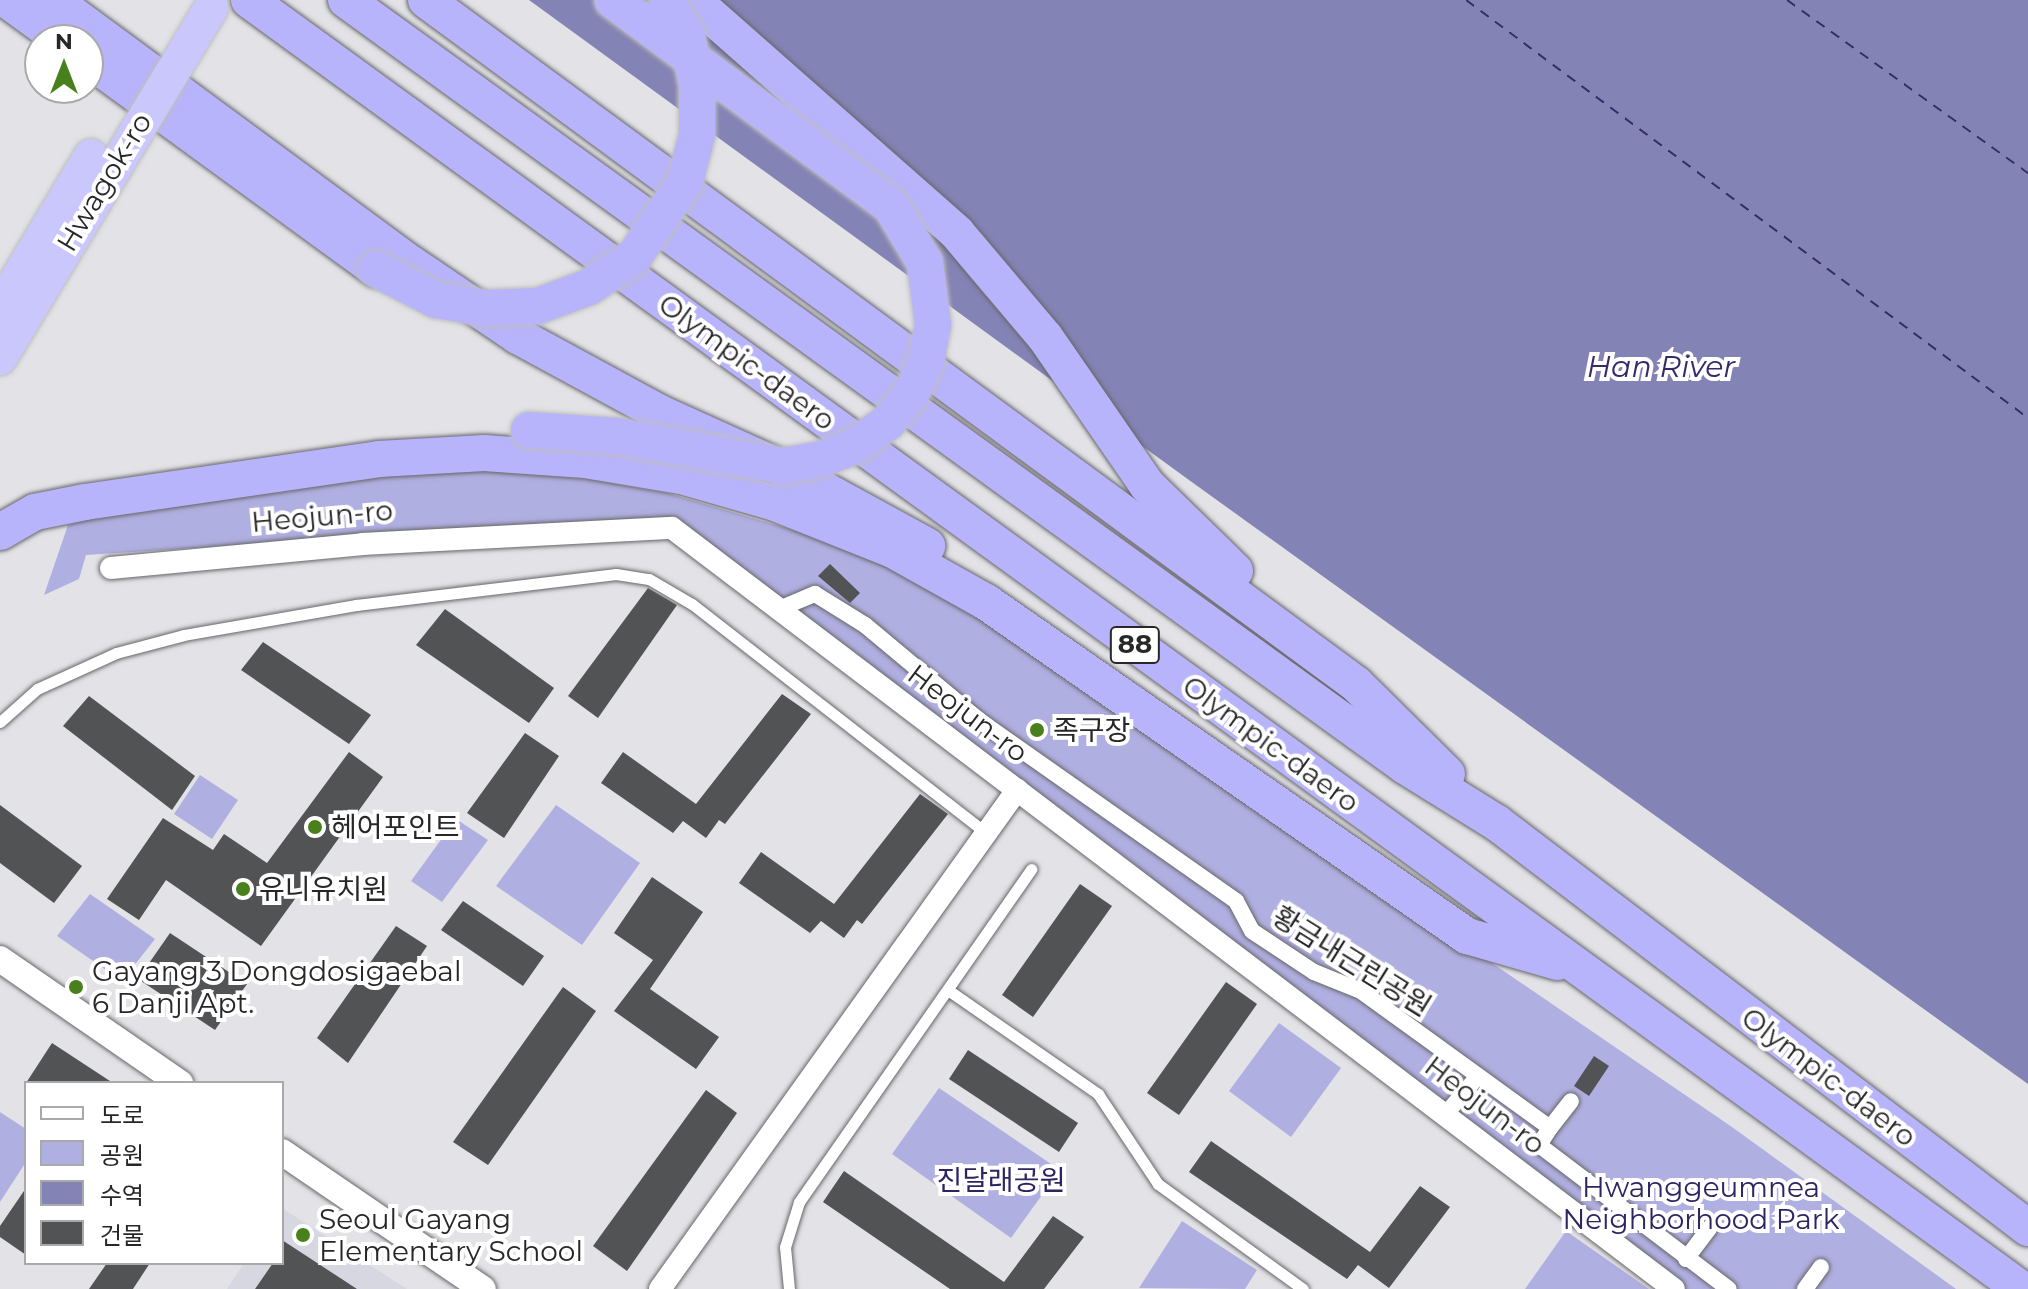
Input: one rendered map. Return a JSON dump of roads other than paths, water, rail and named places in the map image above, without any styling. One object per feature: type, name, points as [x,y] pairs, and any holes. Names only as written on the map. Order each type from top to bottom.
[{"type":"highway","points":[[7,0],[40,24]]},
{"type":"highway","points":[[53,0],[413,265],[518,336],[660,413],[880,517],[1036,618],[1081,667]]},
{"type":"highway","name":"Olympic-daero","points":[[249,0],[2021,1289]]},
{"type":"highway","name":"Olympic-daero","points":[[346,0],[1392,757],[1497,823],[2028,1228]]},
{"type":"highway","points":[[426,0],[1356,684]]},
{"type":"highway","points":[[0,532],[84,481],[149,465],[428,431],[529,430],[617,436],[783,466],[821,459],[855,446],[888,422],[911,394],[926,361],[933,325],[925,263],[891,206],[613,0]]},
{"type":"highway","points":[[104,71],[376,269],[436,300],[484,308],[538,306],[589,287],[634,257],[685,182],[697,135],[697,85],[687,36],[667,0]]},
{"type":"highway","points":[[693,0],[957,233],[1045,337],[1147,485],[1497,823]]},
{"type":"highway","points":[[35,512],[172,486],[379,459],[484,453],[585,460],[681,476],[775,503],[893,550],[986,602],[1467,936],[1581,970]]},
{"type":"main road","name":"Hwagok-ro","points":[[0,308],[200,4]]},
{"type":"main road","name":"Hwagok-ro","points":[[0,358],[200,4]]},
{"type":"street","name":"Heojun-ro","points":[[111,568],[363,544],[672,528],[1674,1289]]},
{"type":"street","name":"황금내근린공원","points":[[779,609],[815,594],[865,625],[980,721],[1236,901],[1252,931],[1314,972],[1361,991],[1550,1128]]},
{"type":"street","points":[[660,1289],[1017,790]]},
{"type":"street","points":[[0,959],[177,1081]]},
{"type":"street","points":[[1445,1115],[1478,1076]]},
{"type":"street","points":[[1571,1101],[1539,1145],[1729,1289]]},
{"type":"street","points":[[284,1153],[483,1289]]},
{"type":"street","points":[[1686,1259],[1702,1231]]},
{"type":"street","points":[[1805,1289],[1821,1267]]},
{"type":"lane","points":[[0,722],[37,689],[116,653],[184,635],[371,602],[616,574],[649,579],[692,604],[986,833]]},
{"type":"lane","points":[[789,1289],[785,1247],[791,1216],[1031,869]]},
{"type":"lane","points":[[948,990],[1098,1094],[1158,1184],[1303,1289]]},
{"type":"water","name":"Han River","points":[[529,0],[2028,0],[2028,1084],[1189,480]]},
{"type":"place","name":"족구장","points":[[1037,730]]},
{"type":"place","name":"헤어포인트","points":[[315,827]]},
{"type":"place","name":"유니유치원","points":[[243,889]]},
{"type":"place","name":"Gayang 3 Dongdosigaebal 6 Danji Apt.","points":[[76,987]]},
{"type":"place","name":"Seoul Gayang Elementary School","points":[[303,1235]]},
{"type":"park label","name":"진달래공원","points":[[1001,1180]]},
{"type":"park label","name":"Hwanggeumnea Neighborhood Park","points":[[1701,1203]]}]
